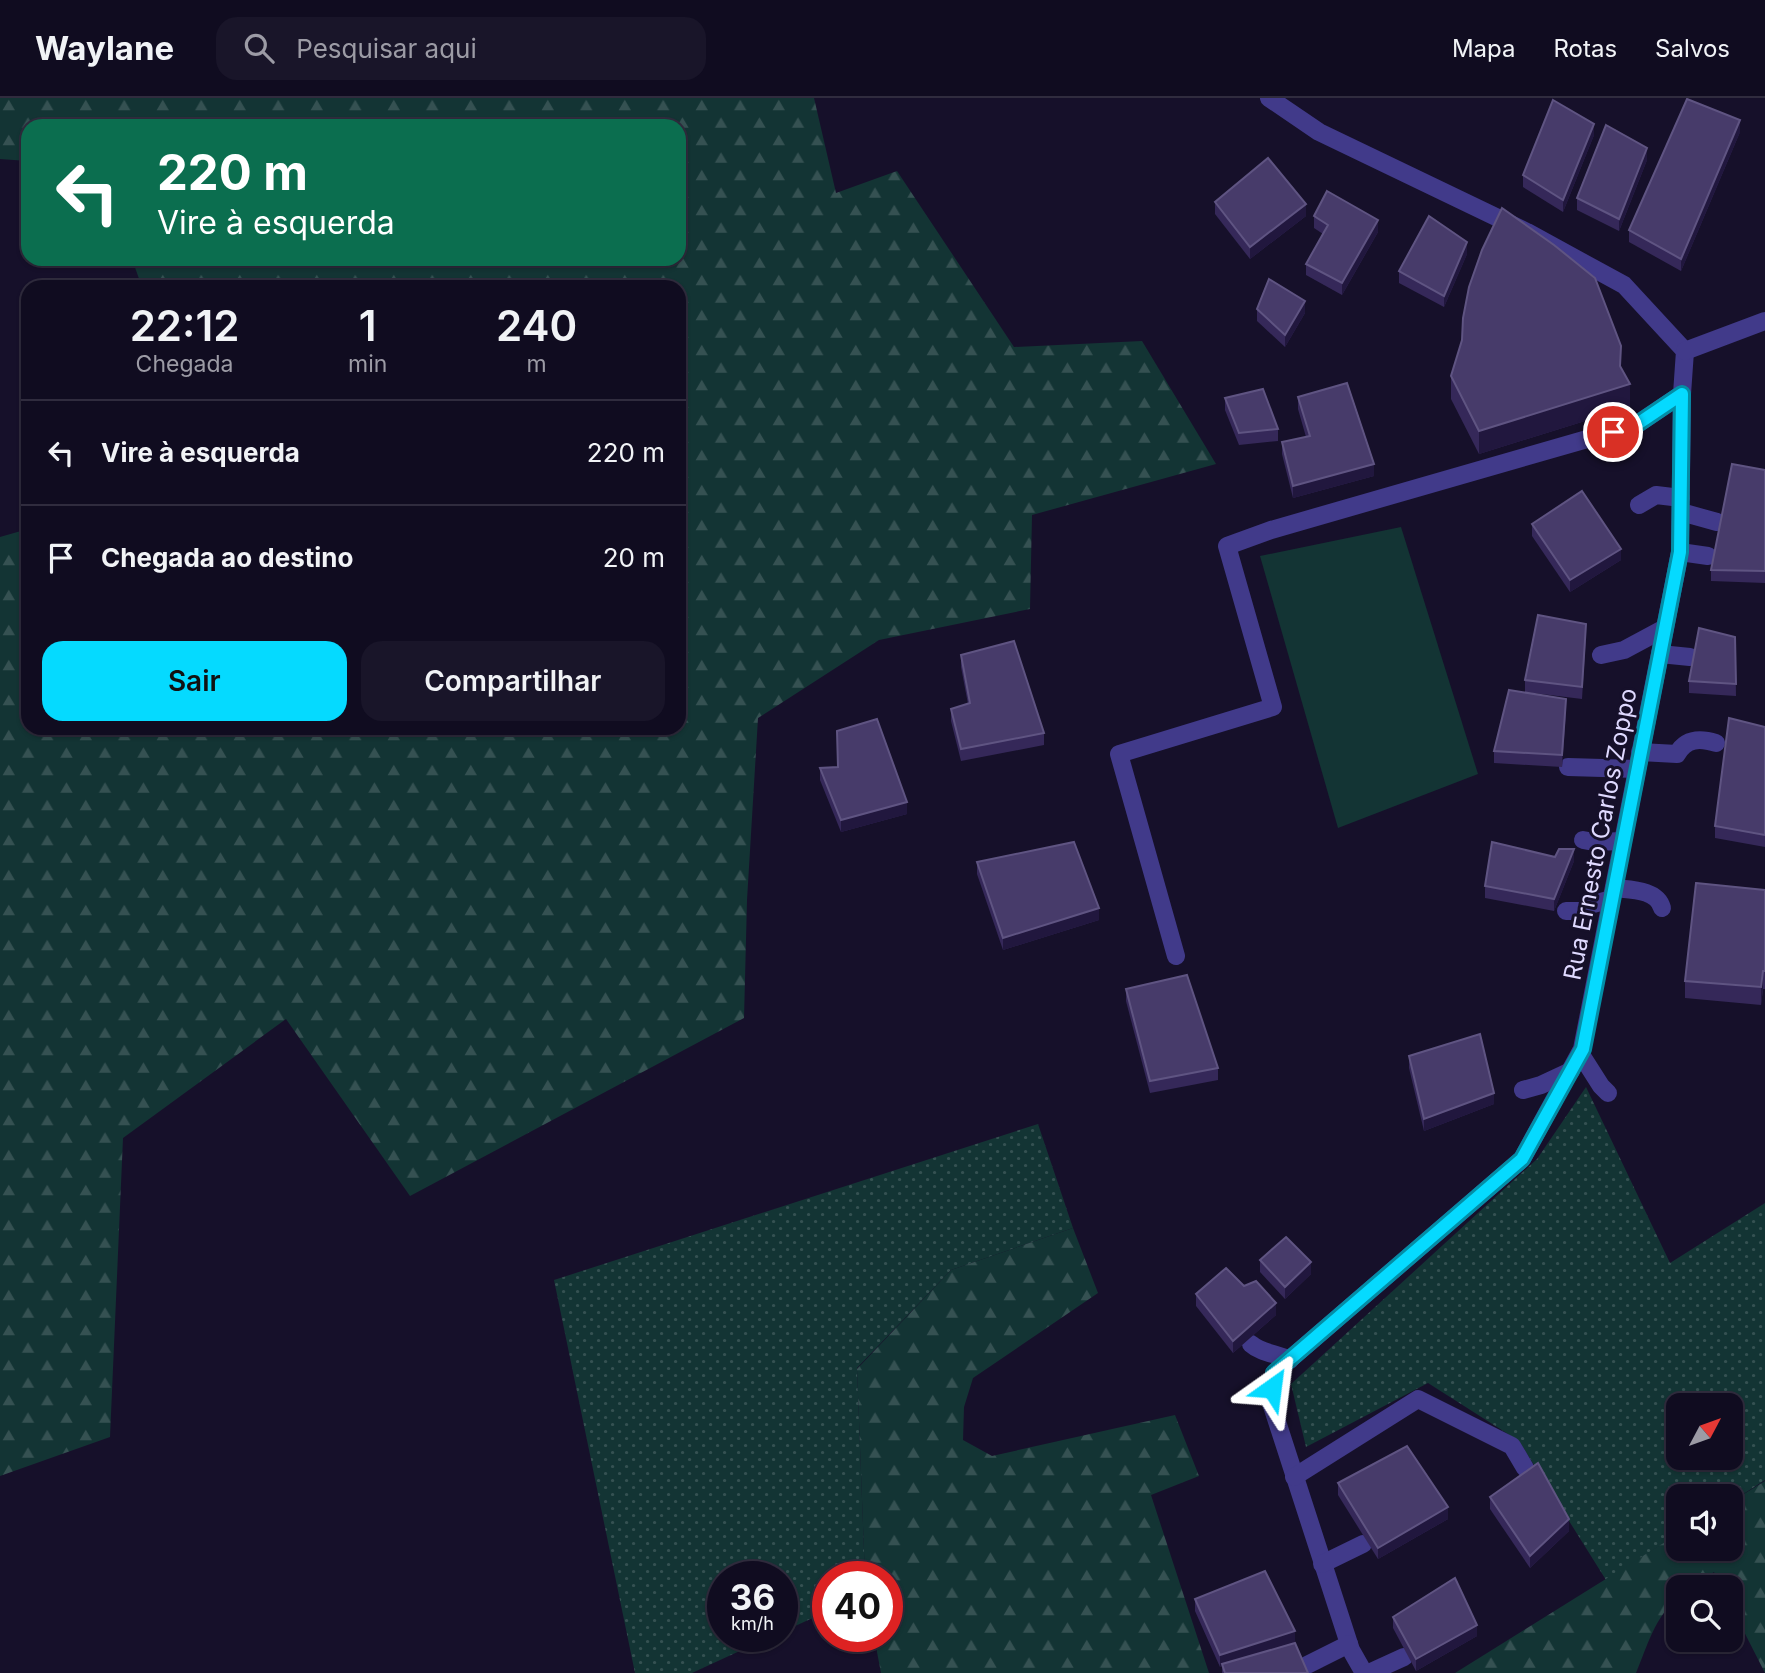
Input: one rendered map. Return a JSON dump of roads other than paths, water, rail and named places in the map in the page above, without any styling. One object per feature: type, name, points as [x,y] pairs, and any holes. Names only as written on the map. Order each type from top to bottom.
[{"type":"street","points":[[1269,98],[1319,132],[1527,232],[1624,285],[1685,351],[1765,321]]},
{"type":"street","name":"Rua Ernesto Carlos Zoppo","points":[[1366,1673],[1349,1644],[1293,1477],[1271,1403],[1274,1373],[1522,1159],[1583,1049],[1680,552],[1685,351]]},
{"type":"street","points":[[1175,956],[1119,754],[1273,707],[1227,546],[1271,530],[1636,425],[1682,394]]},
{"type":"street","points":[[1639,505],[1656,495],[1717,522]]},
{"type":"street","points":[[1680,552],[1708,556]]},
{"type":"street","points":[[1601,655],[1624,650],[1665,628]]},
{"type":"street","points":[[1660,654],[1690,657]]},
{"type":"street","points":[[1568,767],[1677,754],[1681,746],[1695,739],[1716,743]]},
{"type":"street","points":[[1583,840],[1623,841]]},
{"type":"street","points":[[1566,911],[1582,911],[1613,893],[1653,895],[1661,902],[1662,908]]},
{"type":"street","points":[[1580,1053],[1608,1093]]},
{"type":"street","points":[[1523,1090],[1571,1071]]},
{"type":"street","points":[[1251,1344],[1255,1348],[1290,1360]]},
{"type":"street","points":[[1293,1477],[1418,1399],[1512,1446],[1525,1468]]},
{"type":"street","points":[[1322,1564],[1363,1544]]},
{"type":"street","points":[[1307,1665],[1349,1644]]},
{"type":"street","points":[[1366,1673],[1404,1657]]}]
